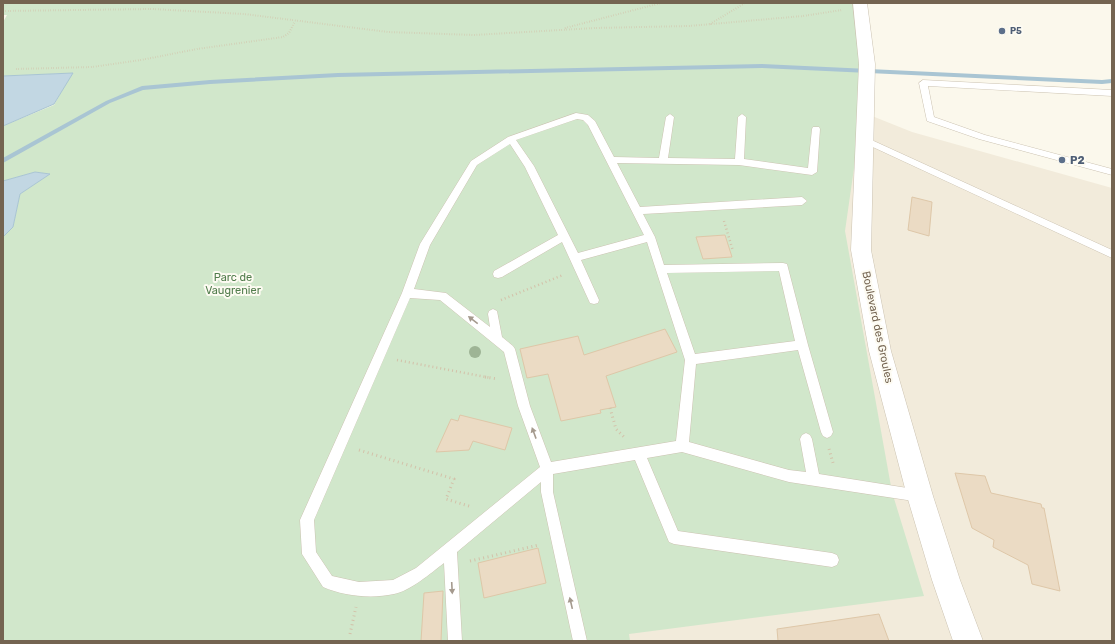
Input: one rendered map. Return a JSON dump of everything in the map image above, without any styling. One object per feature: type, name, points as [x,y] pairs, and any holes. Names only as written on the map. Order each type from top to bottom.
[{"type":"street","name":"Boulevard des Groules","points":[[860,5],[867,64],[861,250],[880,351],[920,496],[946,580],[968,641]]},
{"type":"lane","points":[[1112,93],[923,83],[930,119],[982,137],[1112,172]]},
{"type":"lane","points":[[682,446],[691,360],[650,236],[592,123],[585,117],[576,116],[511,139],[474,163],[424,244],[407,293],[307,520],[309,554],[328,582],[359,589],[394,587],[421,573],[547,469],[682,446],[789,476],[920,496]]},
{"type":"lane","points":[[739,162],[742,116]]},
{"type":"lane","points":[[663,161],[670,117]]},
{"type":"lane","points":[[611,160],[739,162],[812,172],[816,129]]},
{"type":"lane","points":[[511,139],[529,166],[575,258],[594,300]]},
{"type":"lane","points":[[865,140],[1112,254]]},
{"type":"lane","points":[[637,210],[802,201]]},
{"type":"lane","points":[[498,274],[564,236]]},
{"type":"lane","points":[[575,258],[650,236]]},
{"type":"lane","points":[[660,269],[783,267],[802,345],[827,432]]},
{"type":"lane","points":[[407,293],[442,296],[509,349],[524,406],[547,469],[546,492],[580,641]]},
{"type":"lane","points":[[493,314],[497,339]]},
{"type":"lane","points":[[691,360],[802,345]]},
{"type":"lane","points":[[806,440],[814,480]]},
{"type":"lane","points":[[639,454],[674,537],[832,560]]},
{"type":"lane","points":[[450,549],[455,641]]},
{"type":"path","points":[[558,30],[661,3]]},
{"type":"path","points":[[708,25],[746,3]]},
{"type":"path","points":[[3,11],[152,9],[244,14],[388,32],[474,35],[558,30],[708,25],[803,16],[860,5]]},
{"type":"path","points":[[16,69],[92,67],[141,60],[197,49],[283,37],[289,33],[295,20]]},
{"type":"path","points":[[726,227],[729,236]]},
{"type":"path","points":[[493,314],[490,304],[580,269]]},
{"type":"path","points":[[414,363],[474,374]]},
{"type":"path","points":[[610,408],[616,429],[639,454]]},
{"type":"path","points":[[367,452],[454,479],[446,499],[494,513]]},
{"type":"path","points":[[451,565],[557,541]]},
{"type":"path","points":[[350,634],[359,589]]},
{"type":"shaded area","points":[[862,112],[912,132],[1112,188],[1112,641],[77,641]]},
{"type":"green space","name":"Parc de Vaugrenier","points":[[3,3],[854,3],[865,69],[862,112],[845,231],[892,492],[924,596],[629,634],[630,641],[3,641],[3,237],[13,227],[20,194],[50,174],[35,172],[3,181],[3,126],[54,105],[72,73],[3,76],[3,22],[7,15],[3,15]]},
{"type":"water","points":[[73,73],[54,104],[3,126],[3,76]]},
{"type":"water","points":[[35,172],[50,174],[20,194],[13,227],[3,237],[3,181]]},
{"type":"building","points":[[912,197],[932,202],[929,236],[908,230]]},
{"type":"building","points":[[725,235],[732,257],[703,259],[696,237]]},
{"type":"building","points":[[665,329],[677,352],[606,376],[616,407],[600,410],[601,413],[561,421],[548,374],[527,378],[520,349],[578,336],[584,355]]},
{"type":"building","points":[[460,415],[512,428],[505,450],[473,441],[469,450],[436,452],[451,419],[458,421]]},
{"type":"building","points":[[955,473],[985,476],[991,493],[1041,504],[1042,508],[1044,508],[1060,591],[1032,584],[1028,565],[993,547],[994,540],[972,528]]},
{"type":"building","points":[[538,548],[546,583],[484,598],[478,563]]},
{"type":"building","points":[[443,591],[441,641],[421,641],[424,593]]},
{"type":"building","points":[[879,614],[889,641],[778,641],[777,629]]},
{"type":"waterway","points":[[3,161],[108,102],[142,88],[210,82],[338,75],[762,66],[1102,82],[1112,81]]},
{"type":"place","name":"P5","points":[[1002,31]]},
{"type":"place","name":"P2","points":[[1062,160]]}]
